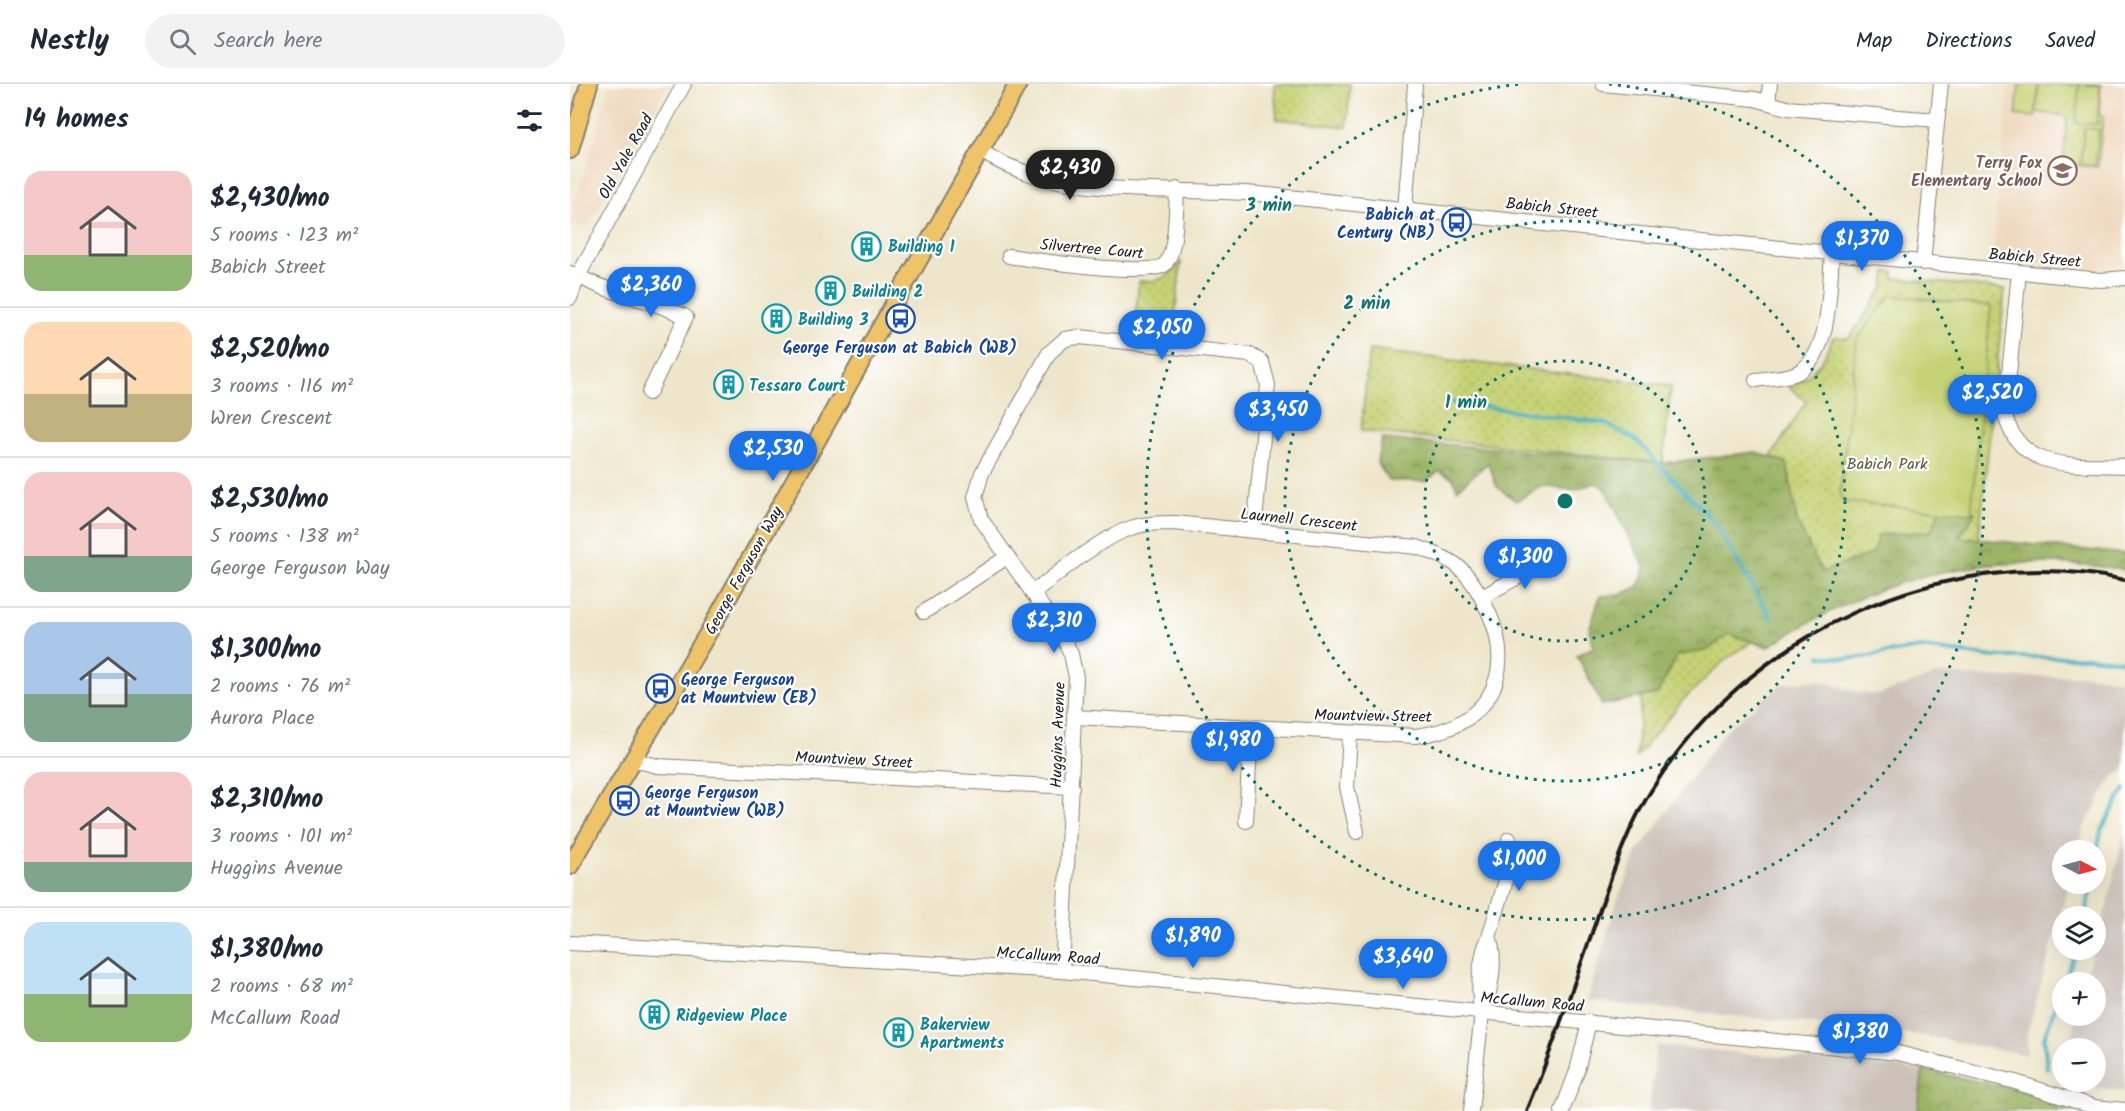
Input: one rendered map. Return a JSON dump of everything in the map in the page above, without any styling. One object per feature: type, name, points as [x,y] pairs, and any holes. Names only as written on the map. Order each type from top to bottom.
[{"type":"main road","points":[[571,143],[589,84]]},
{"type":"main road","name":"George Ferguson Way","points":[[570,866],[635,760],[1018,84]]},
{"type":"street","name":"Old Yale Road","points":[[570,298],[574,274],[684,84]]},
{"type":"street","points":[[1405,210],[1415,84]]},
{"type":"street","points":[[1603,84],[1632,85],[1768,102],[1787,108],[1937,120]]},
{"type":"street","points":[[1768,102],[1770,84]]},
{"type":"street","points":[[1923,263],[1941,84]]},
{"type":"street","name":"Babich Street","points":[[981,151],[1001,165],[1068,184],[1250,193],[1923,263],[2101,280],[2125,278]]},
{"type":"street","name":"Silvertree Court","points":[[1009,256],[1132,269],[1159,268],[1170,257],[1173,247],[1177,189]]},
{"type":"street","points":[[1756,380],[1794,374],[1807,365],[1817,352],[1824,335],[1832,254]]},
{"type":"street","points":[[2019,272],[2005,415],[2010,432],[2020,447],[2034,456],[2053,462],[2125,466]]},
{"type":"street","points":[[574,274],[594,285],[667,307],[686,317],[649,393]]},
{"type":"street","name":"Huggins Avenue","points":[[1062,971],[1076,677],[1071,654],[1062,635],[981,519],[975,497],[981,473],[1049,353],[1065,339],[1079,337],[1250,355],[1262,362],[1268,385],[1254,531]]},
{"type":"street","name":"Laurnell Crescent","points":[[1032,593],[1114,535],[1132,527],[1174,523],[1417,548],[1438,554],[1456,565],[1482,597],[1496,629],[1501,651],[1499,674]]},
{"type":"street","points":[[924,612],[1007,557]]},
{"type":"street","points":[[1482,597],[1554,557]]},
{"type":"street","name":"Mountview Street","points":[[1075,717],[1350,733],[1415,736],[1438,734],[1458,725],[1476,712],[1490,696],[1499,674]]},
{"type":"street","points":[[1246,821],[1251,727]]},
{"type":"street","points":[[1350,733],[1347,787],[1357,832]]},
{"type":"street","name":"Mountview Street","points":[[635,760],[657,766],[1072,787]]},
{"type":"street","points":[[1471,1111],[1482,1013],[1488,999],[1493,948],[1489,937],[1507,877],[1509,839]]},
{"type":"street","name":"McCallum Road","points":[[572,941],[1062,971],[1898,1053],[2001,1078],[2095,1107],[2125,1110]]},
{"type":"street","points":[[1562,1111],[1577,1071],[1589,1022]]},
{"type":"shaded area","points":[[610,84],[667,84],[588,228],[570,222]]},
{"type":"shaded area","name":"Terry Fox Elementary School","points":[[2009,84],[2125,84],[2125,264],[2105,269],[1992,259]]},
{"type":"shaded area","points":[[1938,674],[2001,678],[2088,675],[2125,681],[2125,770],[2112,777],[2084,827],[2081,840],[2052,840],[2052,894],[2066,894],[2063,906],[2052,906],[2052,945],[2027,1034],[2027,1055],[1919,1035],[1587,1001],[1617,901],[1637,853],[1725,731],[1782,684],[1819,680],[1856,692],[1879,695]]},
{"type":"shaded area","points":[[2125,830],[2125,1091],[2106,1089],[2106,1038],[2072,1038],[2074,1026],[2106,1026],[2106,972],[2087,972],[2090,960],[2106,960],[2106,909]]},
{"type":"shaded area","points":[[1656,1045],[1923,1070],[1918,1111],[1649,1111]]},
{"type":"green space","points":[[1274,84],[1350,84],[1347,127],[1277,119]]},
{"type":"green space","points":[[2019,84],[2039,84],[2035,117],[2016,115]]},
{"type":"green space","points":[[2039,84],[2101,84],[2099,115],[2103,116],[2098,167],[2063,164],[2067,120],[2065,116],[2036,112]]},
{"type":"green space","points":[[2079,84],[2100,86],[2097,124],[2076,123]]},
{"type":"green space","points":[[2084,128],[2099,130],[2095,166],[2081,165]]},
{"type":"green space","points":[[1181,262],[1173,334],[1134,330],[1139,281],[1163,278]]},
{"type":"green space","name":"Babich Park","points":[[1886,272],[1894,272],[1894,278],[2005,289],[1978,547],[1797,611],[1725,660],[1684,699],[1636,757],[1663,463],[1698,466],[1769,460],[1806,402],[1789,387],[1805,378],[1817,367],[1833,337],[1849,338],[1884,287]]},
{"type":"green space","points":[[1891,295],[1991,306],[1971,513],[1845,502],[1840,495],[1857,339]]},
{"type":"green space","points":[[1369,350],[1671,386],[1663,463],[1361,431]]},
{"type":"green space","points":[[1382,439],[1663,463],[1756,452],[1787,463],[1797,522],[1822,572],[1873,553],[1878,535],[1931,531],[1941,508],[1962,505],[1975,513],[1959,537],[2125,554],[2125,570],[2075,564],[2028,563],[1983,566],[1939,573],[1896,585],[1853,601],[1768,647],[1729,634],[1706,651],[1678,655],[1657,694],[1602,705],[1577,655],[1594,647],[1589,630],[1600,596],[1620,595],[1639,586],[1645,568],[1605,488],[1596,483],[1571,490],[1542,486],[1516,501],[1497,487],[1488,463],[1457,489],[1453,478],[1439,471],[1426,481],[1389,481],[1377,462]]},
{"type":"green space","points":[[1923,1070],[2012,1088],[2091,1111],[1918,1111]]},
{"type":"waterway","points":[[1451,402],[1604,423],[1635,439],[1714,522],[1771,617]]},
{"type":"waterway","points":[[1820,656],[1848,659],[1921,648],[1995,657],[2089,657],[2125,661]]},
{"type":"waterway","points":[[2099,840],[2101,830],[2125,789]]},
{"type":"waterway","points":[[2088,906],[2089,894]]},
{"type":"waterway","points":[[2068,972],[2072,960]]},
{"type":"waterway","points":[[2047,1068],[2044,1038],[2052,1015]]},
{"type":"railway","points":[[1527,1111],[1613,873],[1642,807],[1691,735],[1740,686],[1795,645],[1855,612],[1920,588],[1988,574],[2056,571],[2125,580]]},
{"type":"place","name":"Terry Fox Elementary School","points":[[2063,171]]},
{"type":"place","name":"Babich at Century (NB)","points":[[1456,223]]},
{"type":"place","name":"Building 1","points":[[867,246]]},
{"type":"place","name":"Building 2","points":[[831,291]]},
{"type":"place","name":"Building 3","points":[[777,319]]},
{"type":"place","name":"George Ferguson at Babich (WB)","points":[[900,319]]},
{"type":"place","name":"Tessaro Court","points":[[728,385]]},
{"type":"place","name":"George Ferguson at Mountview (EB)","points":[[660,688]]},
{"type":"place","name":"George Ferguson at Mountview (WB)","points":[[624,801]]},
{"type":"place","name":"Ridgeview Place","points":[[655,1015]]},
{"type":"place","name":"Bakerview Apartments","points":[[899,1033]]}]
